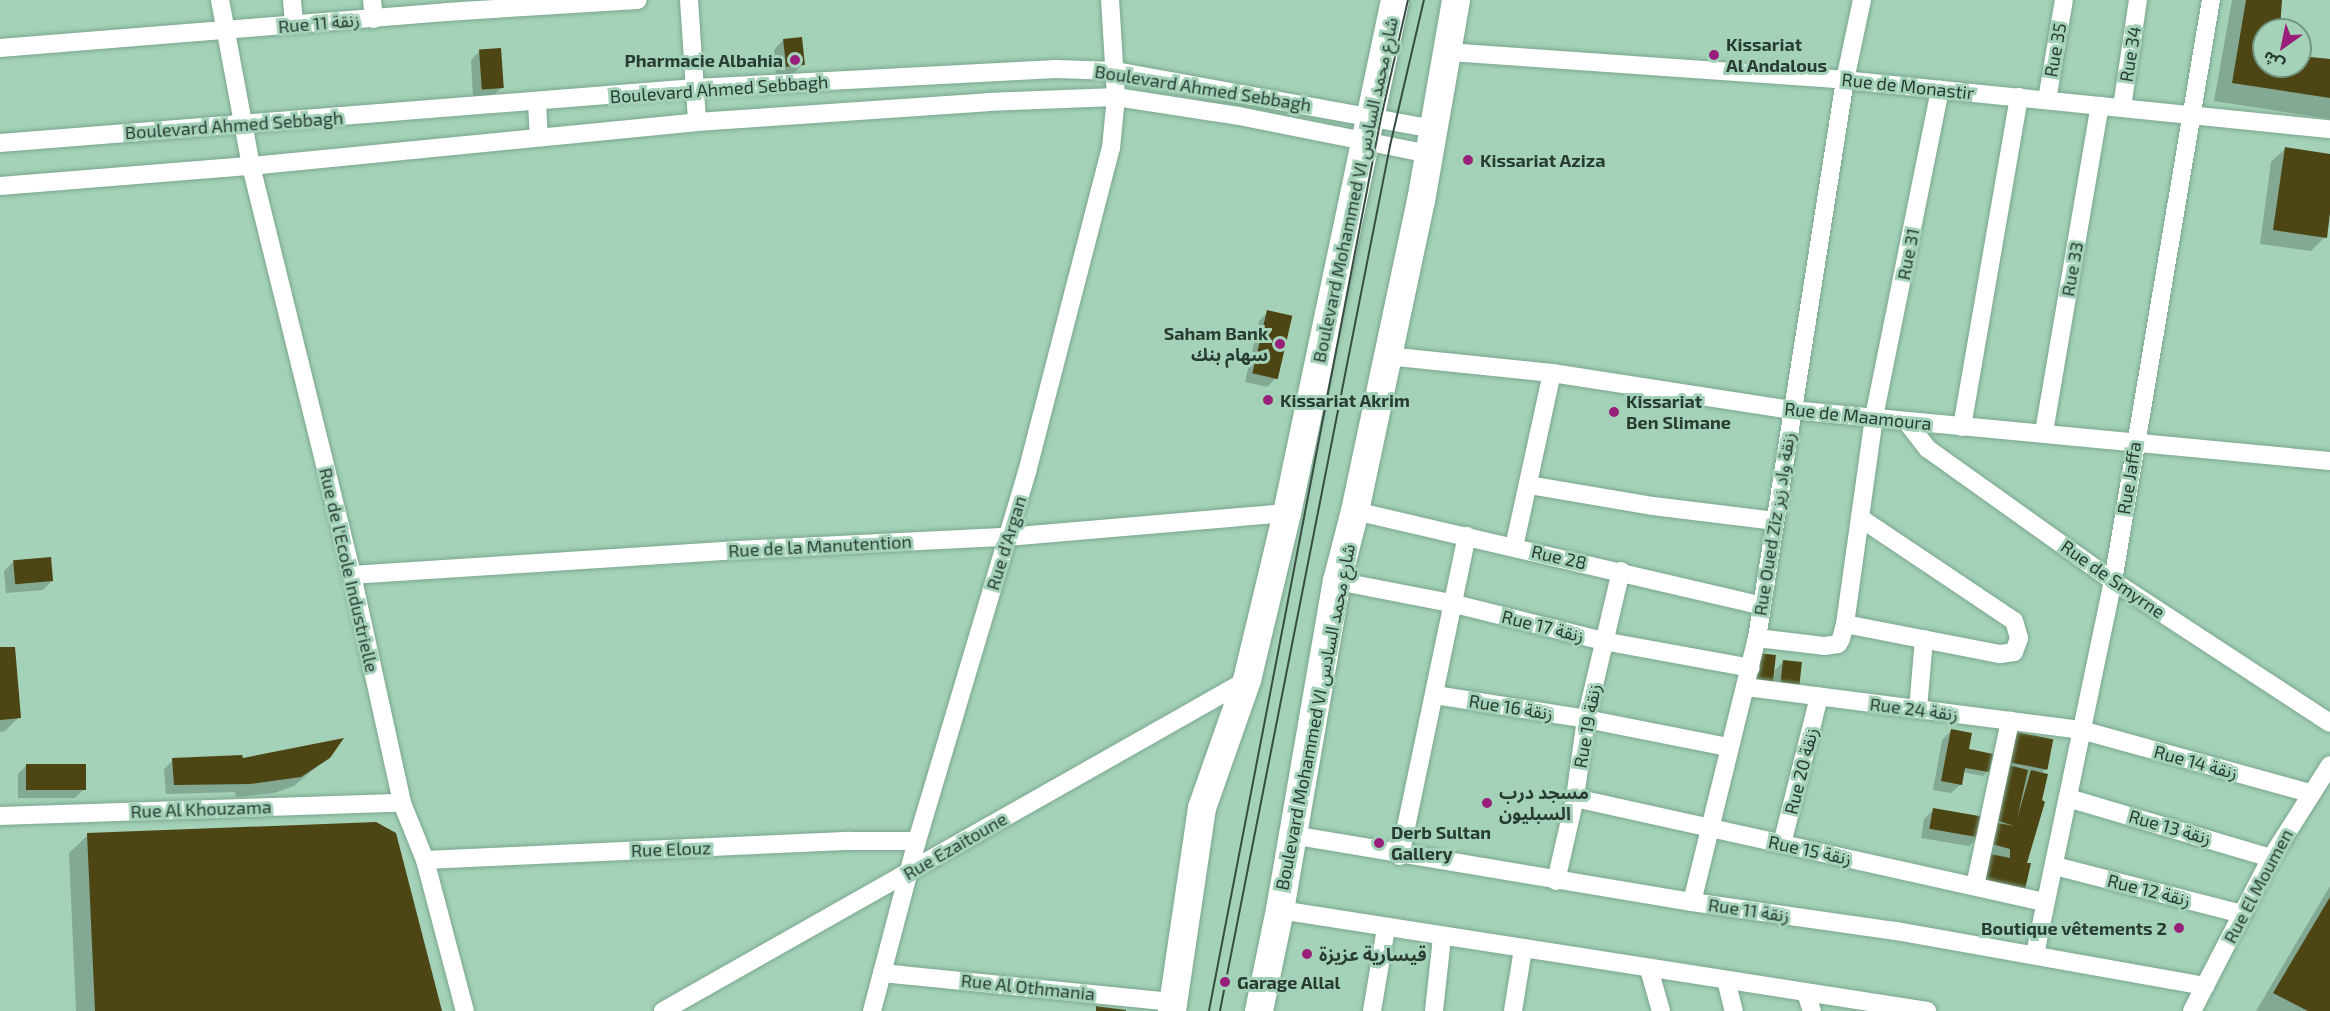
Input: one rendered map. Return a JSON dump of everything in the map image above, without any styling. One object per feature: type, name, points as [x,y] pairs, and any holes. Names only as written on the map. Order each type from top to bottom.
[{"type":"main road","name":"Boulevard Mohammed VI شارع محمد السادس","points":[[1173,1006],[1202,808],[1247,680],[1287,513],[1395,0]]},
{"type":"main road","name":"Boulevard Mohammed VI شارع محمد السادس","points":[[1259,1011],[1280,910],[1337,581],[1355,511],[1432,142],[1456,0]]},
{"type":"street","name":"Rue de l'Ecole Industrielle","points":[[220,0],[251,166],[352,575],[402,803],[425,860],[465,1011]]},
{"type":"street","points":[[292,0],[294,25]]},
{"type":"street","points":[[372,0],[374,19]]},
{"type":"street","name":"Rue 11 زنقة","points":[[0,48],[374,19],[446,6],[638,0]]},
{"type":"street","points":[[689,0],[697,122]]},
{"type":"street","points":[[1110,0],[1115,71]]},
{"type":"street","name":"Rue Oued Ziz زنقة واد زيز","points":[[1692,903],[1756,638],[1845,80],[1862,0]]},
{"type":"street","name":"Rue 35","points":[[2047,100],[2064,0]]},
{"type":"street","name":"Rue 34","points":[[2122,107],[2138,0]]},
{"type":"street","name":"Rue Jaffa","points":[[2035,954],[2113,581],[2134,444],[2211,0]]},
{"type":"street","name":"Rue de Monastir","points":[[1448,52],[1845,80],[2122,107],[2190,117],[2330,129]]},
{"type":"street","name":"Boulevard Ahmed Sebbagh","points":[[0,143],[695,88],[1056,69],[1115,71],[1243,93],[1368,128],[1432,142]]},
{"type":"street","name":"Rue d'Argan","points":[[872,1011],[917,841],[1028,472],[1108,159],[1116,98],[1115,71]]},
{"type":"street","points":[[772,85],[775,117]]},
{"type":"street","name":"Rue 31","points":[[1756,638],[1824,646],[1838,644],[1845,624],[1874,417],[1940,90]]},
{"type":"street","points":[[1239,116],[1243,93]]},
{"type":"street","points":[[1962,427],[2019,97]]},
{"type":"street","name":"Boulevard Ahmed Sebbagh","points":[[0,186],[251,166],[697,122],[987,102],[1116,98],[1239,116],[1368,128],[1432,142]]},
{"type":"street","points":[[537,102],[539,136]]},
{"type":"street","name":"Rue 33","points":[[2044,432],[2100,106]]},
{"type":"street","name":"Rue de Maamoura","points":[[1387,356],[1552,372],[1792,410],[1962,427],[2044,432],[2134,444],[2330,461]]},
{"type":"street","points":[[1514,547],[1552,372]]},
{"type":"street","name":"Rue de Smyrne","points":[[1906,422],[1928,448],[2113,581],[2315,711],[2330,723]]},
{"type":"street","points":[[1529,485],[1653,506],[1775,521]]},
{"type":"street","name":"Rue 28","points":[[1355,511],[1762,606]]},
{"type":"street","name":"Rue de la Manutention","points":[[352,575],[737,550],[1007,537],[1287,513]]},
{"type":"street","points":[[1845,624],[2008,654],[2016,649],[2019,631],[2014,621],[1860,518]]},
{"type":"street","points":[[1400,856],[1455,604],[1467,537]]},
{"type":"street","name":"Rue 19 زنقة","points":[[1556,881],[1575,798],[1586,719],[1621,572]]},
{"type":"street","name":"Rue 17 زنقة","points":[[1337,581],[1455,604],[1604,641],[1750,668]]},
{"type":"street","points":[[1918,709],[1924,639]]},
{"type":"street","name":"Rue Ezaitoune","points":[[663,1011],[1247,680]]},
{"type":"street","name":"Rue 24 زنقة","points":[[1746,687],[2081,730]]},
{"type":"street","name":"Rue 16 زنقة","points":[[1435,695],[1586,719],[1728,747]]},
{"type":"street","name":"Rue 20 زنقة","points":[[1782,844],[1819,697]]},
{"type":"street","points":[[1975,886],[2010,721]]},
{"type":"street","name":"Rue 14 زنقة","points":[[2081,730],[2310,792]]},
{"type":"street","name":"Rue El Moumen","points":[[2192,1011],[2271,858],[2310,792],[2330,765]]},
{"type":"street","name":"Rue 15 زنقة","points":[[1575,798],[2045,902]]},
{"type":"street","name":"Rue 13 زنقة","points":[[2068,798],[2271,858]]},
{"type":"street","name":"Rue Al Khouzama","points":[[0,816],[402,803]]},
{"type":"street","name":"Rue 11 زنقة","points":[[1292,836],[1400,856],[1692,903],[1896,931],[2035,954],[2205,987]]},
{"type":"street","name":"Rue Elouz","points":[[425,860],[838,841],[917,841]]},
{"type":"street","name":"Rue 12 زنقة","points":[[2055,866],[2242,914]]},
{"type":"street","points":[[1280,910],[1927,1011]]},
{"type":"street","points":[[1372,1011],[1386,928]]},
{"type":"street","points":[[1434,1011],[1442,937]]},
{"type":"street","points":[[1513,1011],[1523,949]]},
{"type":"street","points":[[1649,969],[1661,1011]]},
{"type":"street","name":"Rue Al Othmania","points":[[882,973],[1173,1006]]},
{"type":"street","points":[[1726,980],[1734,1011]]},
{"type":"street","points":[[1806,993],[1812,1011]]},
{"type":"building","points":[[2246,0],[2282,0],[2281,18],[2252,18],[2252,78],[2312,78],[2312,57],[2330,59],[2330,98],[2232,83]]},
{"type":"building","points":[[802,37],[805,65],[786,67],[783,39]]},
{"type":"building","points":[[501,48],[504,88],[482,89],[479,50]]},
{"type":"building","points":[[2285,147],[2330,154],[2330,213],[2327,238],[2273,230]]},
{"type":"building","points":[[1267,310],[1292,316],[1278,379],[1252,373]]},
{"type":"building","points":[[51,557],[53,581],[15,584],[13,560]]},
{"type":"building","points":[[0,647],[15,647],[21,718],[0,720]]},
{"type":"building","points":[[1758,653],[1776,655],[1773,687],[1755,685]]},
{"type":"building","points":[[1783,660],[1802,662],[1799,689],[1780,687]]},
{"type":"building","points":[[1951,729],[1972,733],[1969,749],[1993,754],[1989,772],[1965,768],[1962,785],[1941,781]]},
{"type":"building","points":[[2016,732],[2053,739],[2047,770],[2010,762]]},
{"type":"building","points":[[344,738],[330,758],[301,777],[250,784],[174,785],[172,758],[242,755],[243,758]]},
{"type":"building","points":[[26,764],[86,764],[86,790],[26,790]]},
{"type":"building","points":[[2008,765],[2028,770],[2017,819],[2031,770],[2048,774],[2042,800],[2045,802],[2027,863],[2031,863],[2024,894],[1983,884],[1990,854],[2010,858],[2010,849],[1992,844],[1997,823],[2014,826],[1996,820]]},
{"type":"building","points":[[1933,808],[1983,817],[1980,838],[1929,829]]},
{"type":"building","points":[[376,822],[396,833],[442,1011],[95,1011],[87,833]]},
{"type":"building","points":[[2330,897],[2330,1011],[2308,1011],[2273,993]]},
{"type":"building","points":[[1096,1006],[1126,1010],[1126,1011],[1096,1011]]},
{"type":"tram line","points":[[1209,1011],[1381,118],[1408,0]]},
{"type":"tram line","points":[[1220,1011],[1390,146],[1424,0]]},
{"type":"place","name":"Kissariat Al Andalous","points":[[1714,55]]},
{"type":"place","name":"Pharmacie Albahia","points":[[795,60]]},
{"type":"place","name":"Kissariat Aziza","points":[[1468,160]]},
{"type":"place","name":"Saham Bank سهام بنك","points":[[1280,344]]},
{"type":"place","name":"Kissariat Akrim","points":[[1268,400]]},
{"type":"place","name":"Kissariat Ben Slimane","points":[[1614,412]]},
{"type":"place","name":"مسجد درب السبليون","points":[[1487,803]]},
{"type":"place","name":"Derb Sultan Gallery","points":[[1379,843]]},
{"type":"place","name":"Boutique vêtements 2","points":[[2179,928]]},
{"type":"place","name":"قيسارية عزيزة","points":[[1307,954]]},
{"type":"place","name":"Garage Allal","points":[[1225,982]]}]
